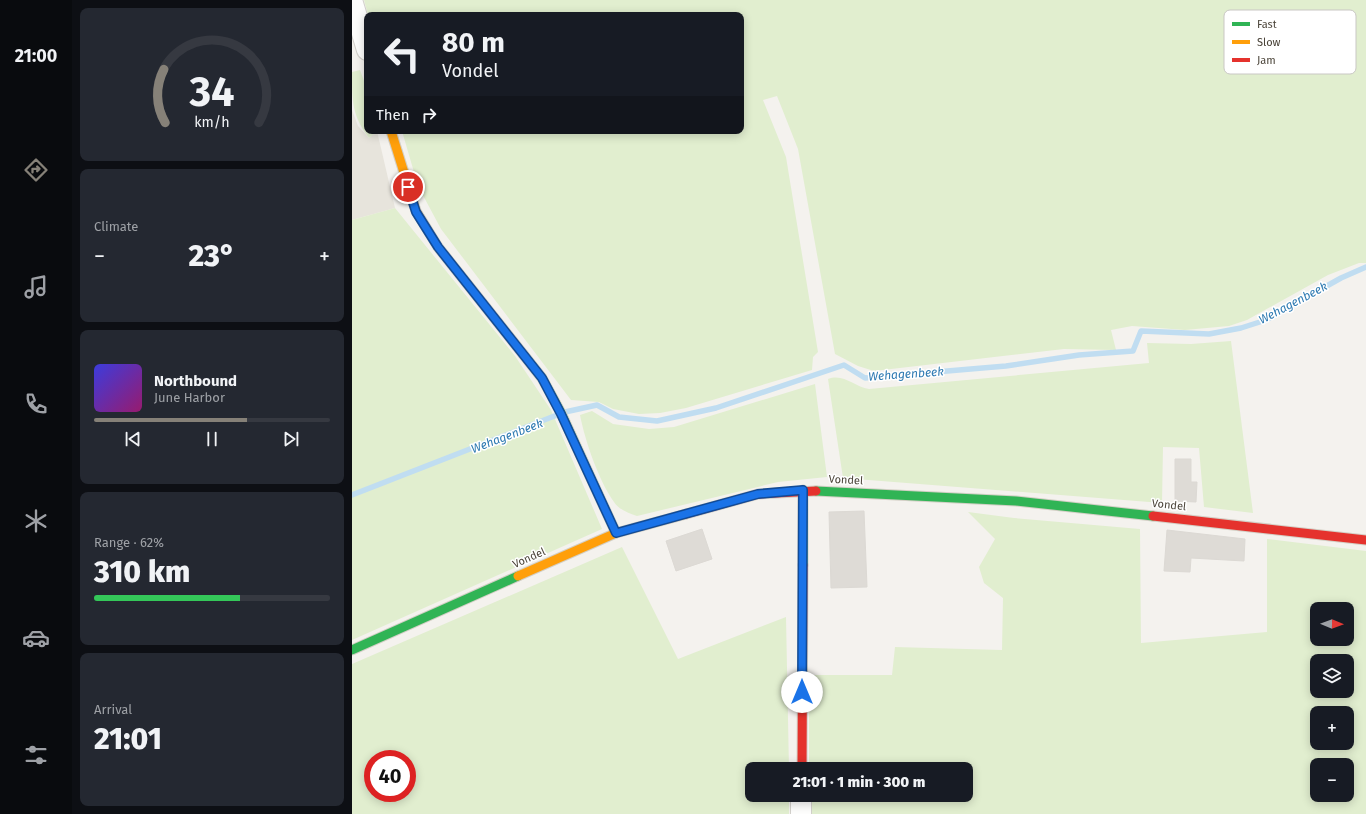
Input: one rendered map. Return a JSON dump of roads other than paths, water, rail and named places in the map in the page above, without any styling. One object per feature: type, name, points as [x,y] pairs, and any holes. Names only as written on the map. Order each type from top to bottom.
[{"type":"street","points":[[352,0],[364,40]]},
{"type":"street","points":[[392,134],[416,212],[438,247],[542,378],[561,414],[616,533]]},
{"type":"street","points":[[802,762],[803,490]]},
{"type":"street","name":"Vondel","points":[[352,650],[616,533],[758,494],[803,490],[1016,501],[1366,540]]},
{"type":"street","points":[[801,814],[802,802]]},
{"type":"waterway","name":"Wehagenbeek","points":[[565,412],[597,405],[619,417],[657,421],[716,408],[844,365],[865,378],[1006,366],[1079,355],[1133,351],[1141,331],[1209,334],[1241,328],[1266,320],[1341,278],[1366,267]]},
{"type":"waterway","name":"Wehagenbeek","points":[[352,495],[557,415]]}]
